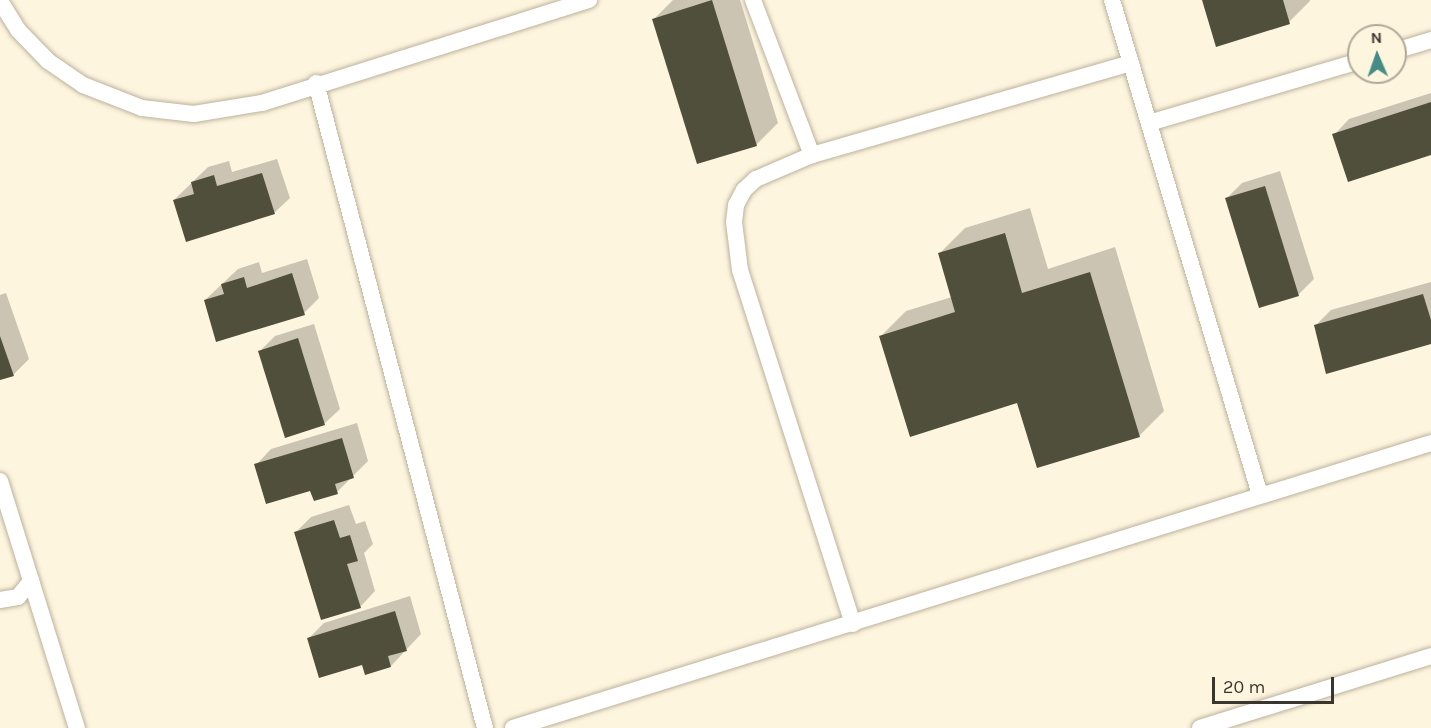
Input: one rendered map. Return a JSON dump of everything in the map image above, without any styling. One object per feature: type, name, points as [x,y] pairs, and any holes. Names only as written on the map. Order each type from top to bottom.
[{"type":"lane","points":[[0,1],[18,30],[65,74],[97,93],[142,108],[194,114],[262,103],[316,83],[589,0]]},
{"type":"lane","points":[[753,0],[812,155]]},
{"type":"lane","points":[[1112,0],[1260,495]]},
{"type":"lane","points":[[1407,47],[1431,40]]},
{"type":"lane","points":[[853,624],[740,270],[734,222],[736,205],[756,179],[812,155],[1131,63]]},
{"type":"lane","points":[[1149,123],[1347,65]]},
{"type":"lane","points":[[316,83],[485,728]]},
{"type":"lane","points":[[513,728],[1431,443]]},
{"type":"lane","points":[[0,481],[77,728]]},
{"type":"lane","points":[[0,600],[18,597],[31,581]]},
{"type":"lane","points":[[1200,728],[1431,656]]},
{"type":"building","points":[[712,0],[757,146],[697,164],[652,19]]},
{"type":"building","points":[[1202,0],[1283,0],[1290,24],[1216,47]]},
{"type":"building","points":[[1431,102],[1431,155],[1348,182],[1332,134]]},
{"type":"building","points":[[262,173],[275,214],[186,242],[173,200],[194,194],[191,182],[214,175],[217,186]]},
{"type":"building","points":[[1265,186],[1299,296],[1259,308],[1225,198]]},
{"type":"building","points":[[1005,233],[1022,293],[1090,272],[1140,437],[1037,468],[1017,403],[910,437],[879,336],[955,312],[938,253]]},
{"type":"building","points":[[292,273],[305,315],[216,342],[204,300],[224,294],[221,284],[244,277],[247,288]]},
{"type":"building","points":[[1423,294],[1431,320],[1431,344],[1326,374],[1314,325]]},
{"type":"building","points":[[0,336],[14,376],[0,380]]},
{"type":"building","points":[[298,338],[325,425],[285,438],[258,351]]},
{"type":"building","points":[[342,438],[354,478],[335,484],[338,494],[314,501],[310,491],[266,504],[254,464]]},
{"type":"building","points":[[334,520],[340,538],[350,535],[358,561],[347,564],[361,608],[321,620],[294,532]]},
{"type":"building","points":[[395,611],[407,651],[388,656],[391,667],[365,675],[362,665],[319,678],[307,638]]}]
